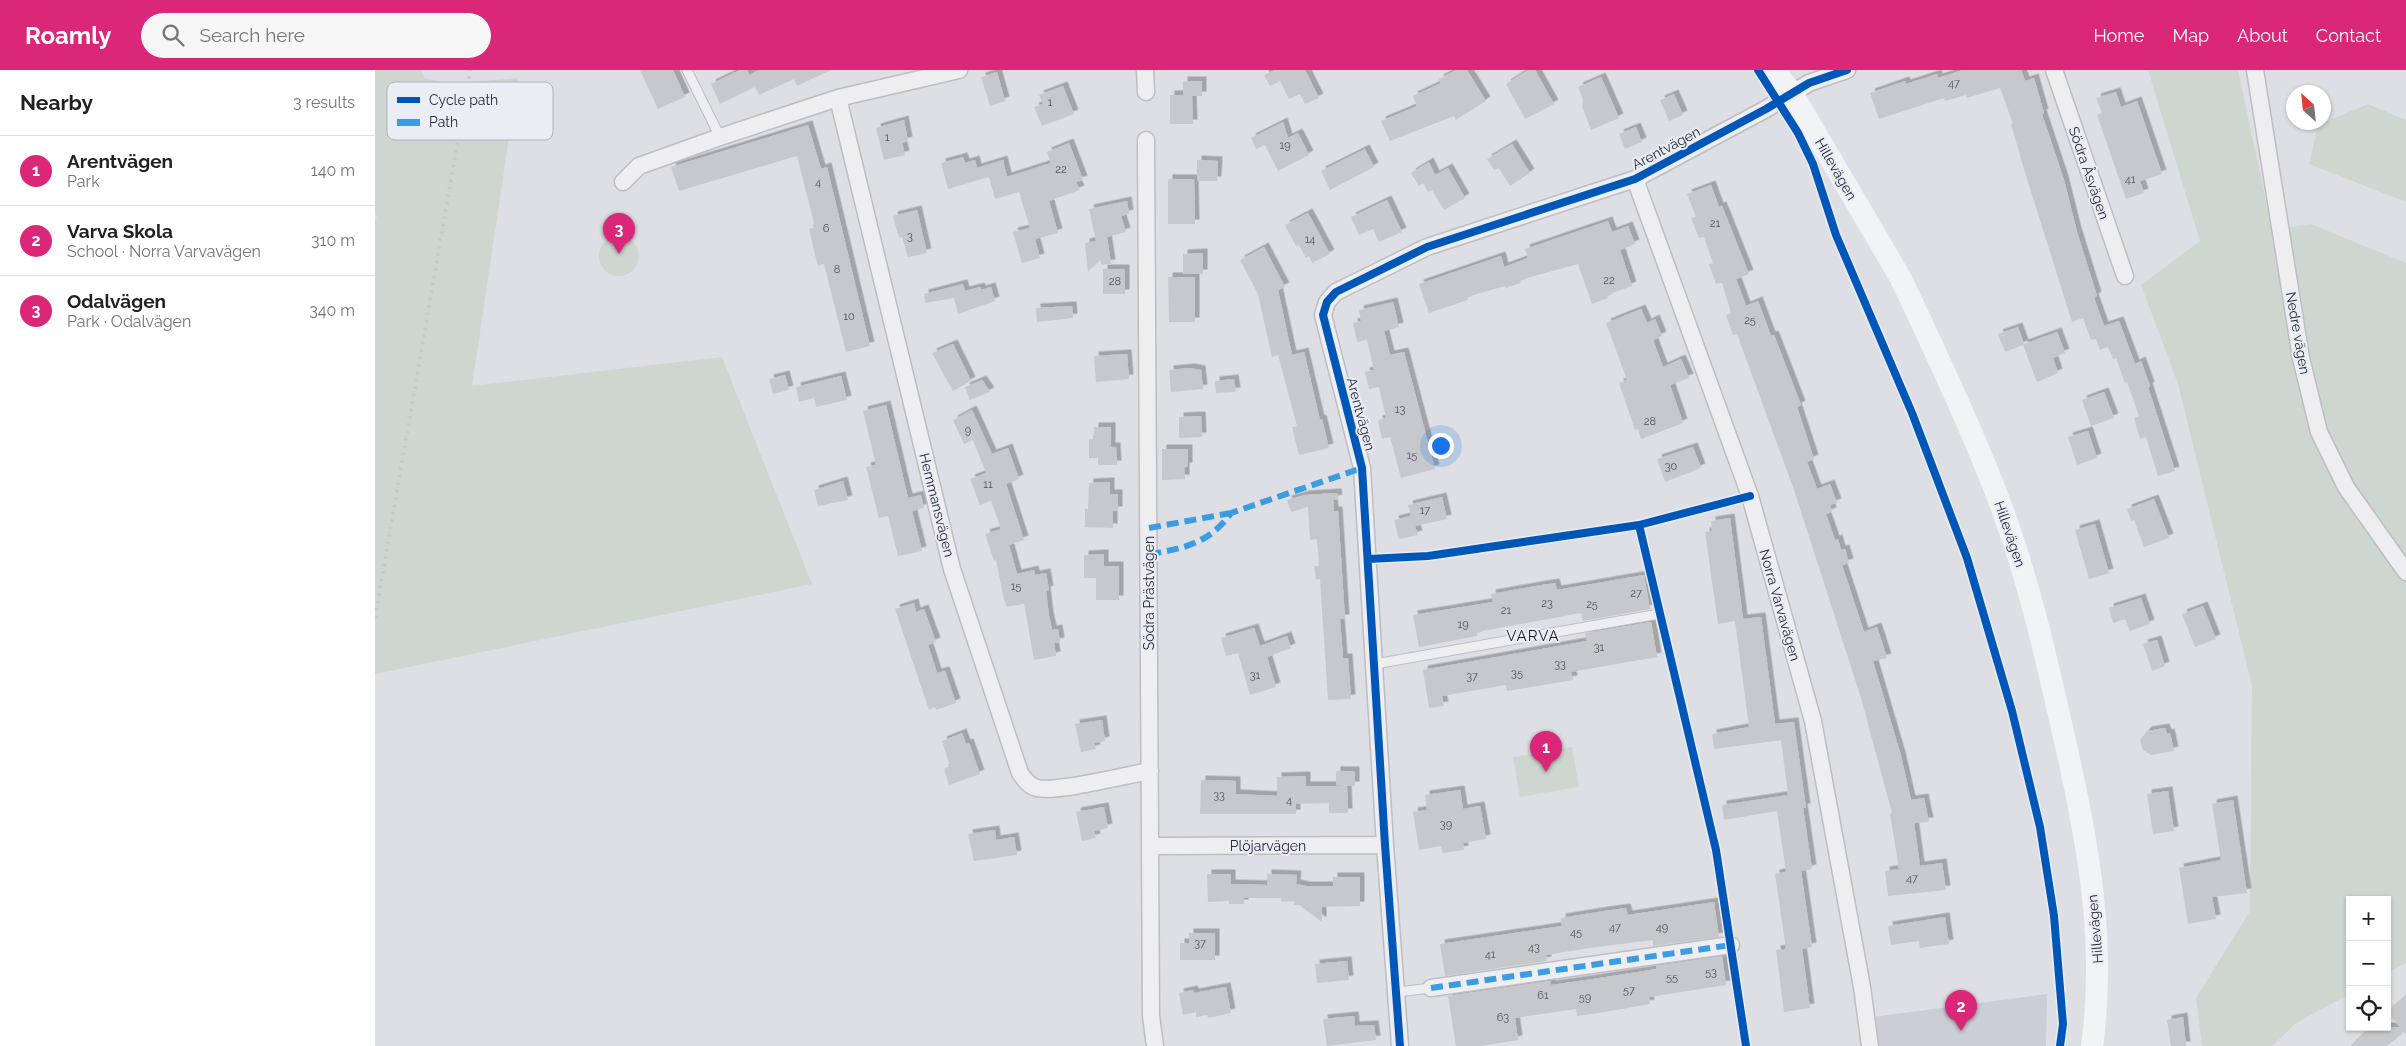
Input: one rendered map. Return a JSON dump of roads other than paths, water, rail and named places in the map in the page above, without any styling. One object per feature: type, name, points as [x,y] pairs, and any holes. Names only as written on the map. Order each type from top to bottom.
[{"type":"street","points":[[623,182],[639,166],[720,137],[838,98],[941,72],[959,70]]},
{"type":"street","points":[[1145,70],[1146,92]]},
{"type":"street","name":"Hillevägen","points":[[1774,70],[1792,93],[1913,304],[2004,514],[2023,571],[2051,677],[2086,840],[2098,946],[2098,994],[2092,1046]]},
{"type":"street","name":"Arentvägen","points":[[1400,1046],[1385,845],[1362,468],[1327,338],[1323,315],[1327,302],[1336,292],[1427,247],[1635,179],[1820,78],[1847,70]]},
{"type":"street","name":"Södra Åsvägen","points":[[2054,70],[2125,276]]},
{"type":"street","name":"Nedre vägen","points":[[2255,70],[2301,358],[2319,432],[2346,487],[2406,572]]},
{"type":"street","name":"Hemmansvägen","points":[[838,98],[952,570],[1021,773],[1026,782],[1032,786],[1051,789],[1150,771]]},
{"type":"street","name":"Södra Prästvägen","points":[[1146,140],[1151,1016],[1155,1046]]},
{"type":"street","name":"Norra Varvavägen","points":[[1635,179],[1750,496],[1813,721],[1862,987],[1870,1046]]},
{"type":"street","name":"Plöjarvägen","points":[[1151,846],[1385,845]]},
{"type":"street","points":[[1431,988],[1731,945]]},
{"type":"lane","points":[[687,70],[720,137]]},
{"type":"lane","points":[[1375,664],[1659,614]]},
{"type":"lane","points":[[1397,992],[1431,988]]},
{"type":"railway","points":[[468,82],[470,70]]},
{"type":"railway","points":[[375,618],[458,140]]},
{"type":"place","name":"Odalvägen","points":[[619,254]]},
{"type":"place","name":"Arentvägen","points":[[1546,772]]},
{"type":"place","name":"Varva Skola","points":[[1961,1031]]},
{"type":"district","name":"VARVA","points":[[1533,636]]}]
